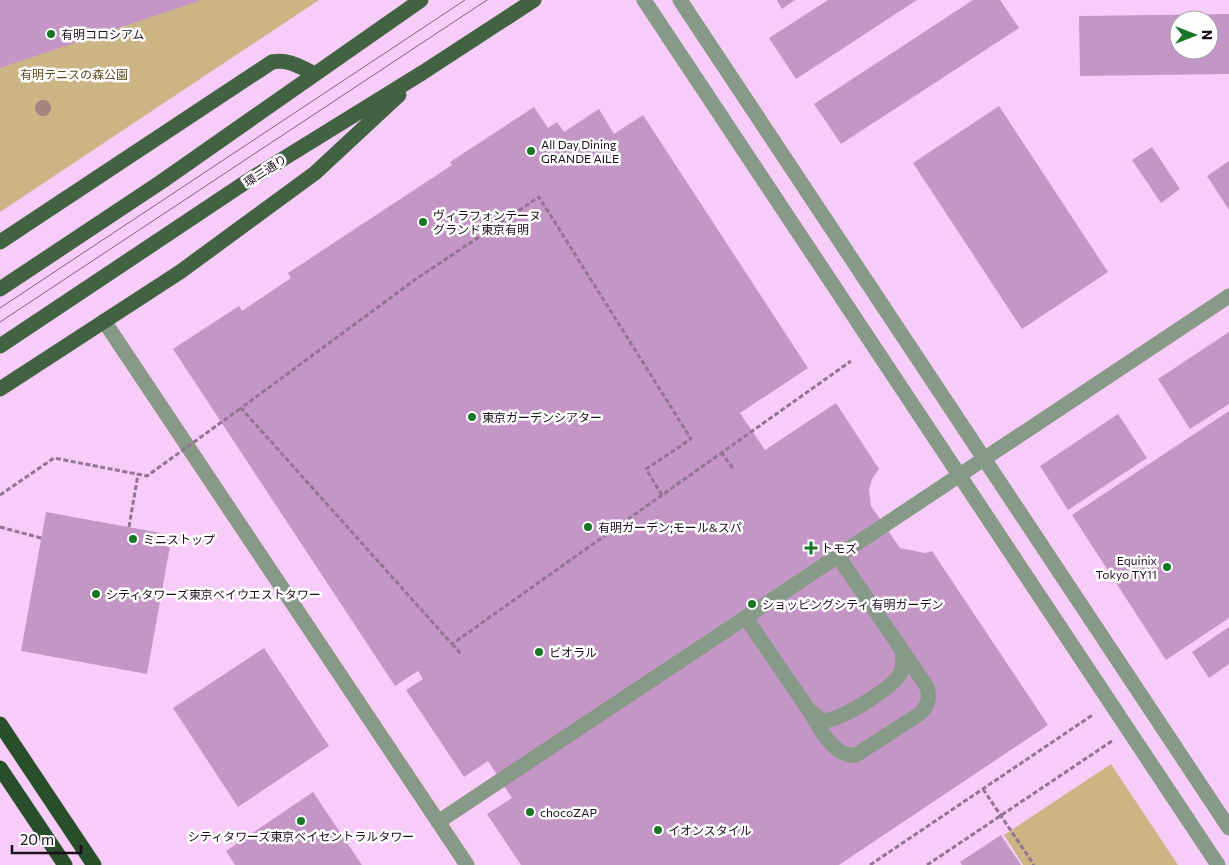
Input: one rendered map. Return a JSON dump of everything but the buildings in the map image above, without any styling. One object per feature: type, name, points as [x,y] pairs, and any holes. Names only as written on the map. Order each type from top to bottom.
[{"type":"highway","points":[[0,724],[94,865]]},
{"type":"highway","points":[[0,768],[65,865]]},
{"type":"main road","points":[[0,289],[161,182],[421,0]]},
{"type":"main road","name":"環二通り","points":[[0,346],[260,173],[422,73],[534,0]]},
{"type":"main road","points":[[0,242],[272,62],[283,60],[315,74]]},
{"type":"main road","points":[[0,389],[180,272],[314,173],[422,73]]},
{"type":"street","points":[[644,0],[1218,865]]},
{"type":"street","points":[[680,0],[1229,828]]},
{"type":"street","points":[[438,822],[1229,296]]},
{"type":"street","points":[[104,322],[466,865]]},
{"type":"street","points":[[746,618],[834,747],[842,754],[856,755],[920,713],[927,705],[930,696],[927,687],[838,556]]},
{"type":"street","points":[[808,709],[823,721],[840,717],[893,683],[901,673],[904,662],[902,650]]},
{"type":"path","points":[[0,495],[54,458],[146,476],[416,279],[539,197],[691,439],[646,468],[662,494]]},
{"type":"path","points":[[452,644],[852,361]]},
{"type":"path","points":[[241,408],[460,654]]},
{"type":"path","points":[[721,452],[734,470]]},
{"type":"path","points":[[130,527],[138,474]]},
{"type":"path","points":[[0,527],[42,538]]},
{"type":"path","points":[[870,865],[1094,714]]},
{"type":"path","points":[[927,865],[1112,741]]},
{"type":"path","points":[[984,789],[1034,865]]},
{"type":"green space","name":"有明テニスの森公園","points":[[0,0],[319,0],[0,212]]},
{"type":"green space","points":[[1111,764],[1178,865],[1023,865],[1004,835]]},
{"type":"tram line","points":[[0,308],[465,0]]},
{"type":"tram line","points":[[0,322],[487,0]]},
{"type":"place","name":"有明コロシアム","points":[[51,34]]},
{"type":"place","name":"All Day Dining GRANDE AILE","points":[[531,151]]},
{"type":"place","name":"ヴィラフォンテーヌ グランド東京有明","points":[[423,222]]},
{"type":"place","name":"東京ガーデンシアター","points":[[472,417]]},
{"type":"place","name":"有明ガーデン;モール&スパ","points":[[588,527]]},
{"type":"place","name":"ミニストップ","points":[[133,539]]},
{"type":"place","name":"トモズ","points":[[811,548]]},
{"type":"place","name":"Equinix Tokyo TY11","points":[[1167,567]]},
{"type":"place","name":"シティタワーズ東京ベイウエストタワー","points":[[96,594]]},
{"type":"place","name":"ショッピングシティ 有明ガーデン","points":[[752,604]]},
{"type":"place","name":"ビオラル","points":[[539,652]]},
{"type":"place","name":"chocoZAP","points":[[530,812]]},
{"type":"place","name":"シティタワーズ東京ベイセントラルタワー","points":[[301,821]]},
{"type":"place","name":"イオンスタイル","points":[[658,830]]}]
